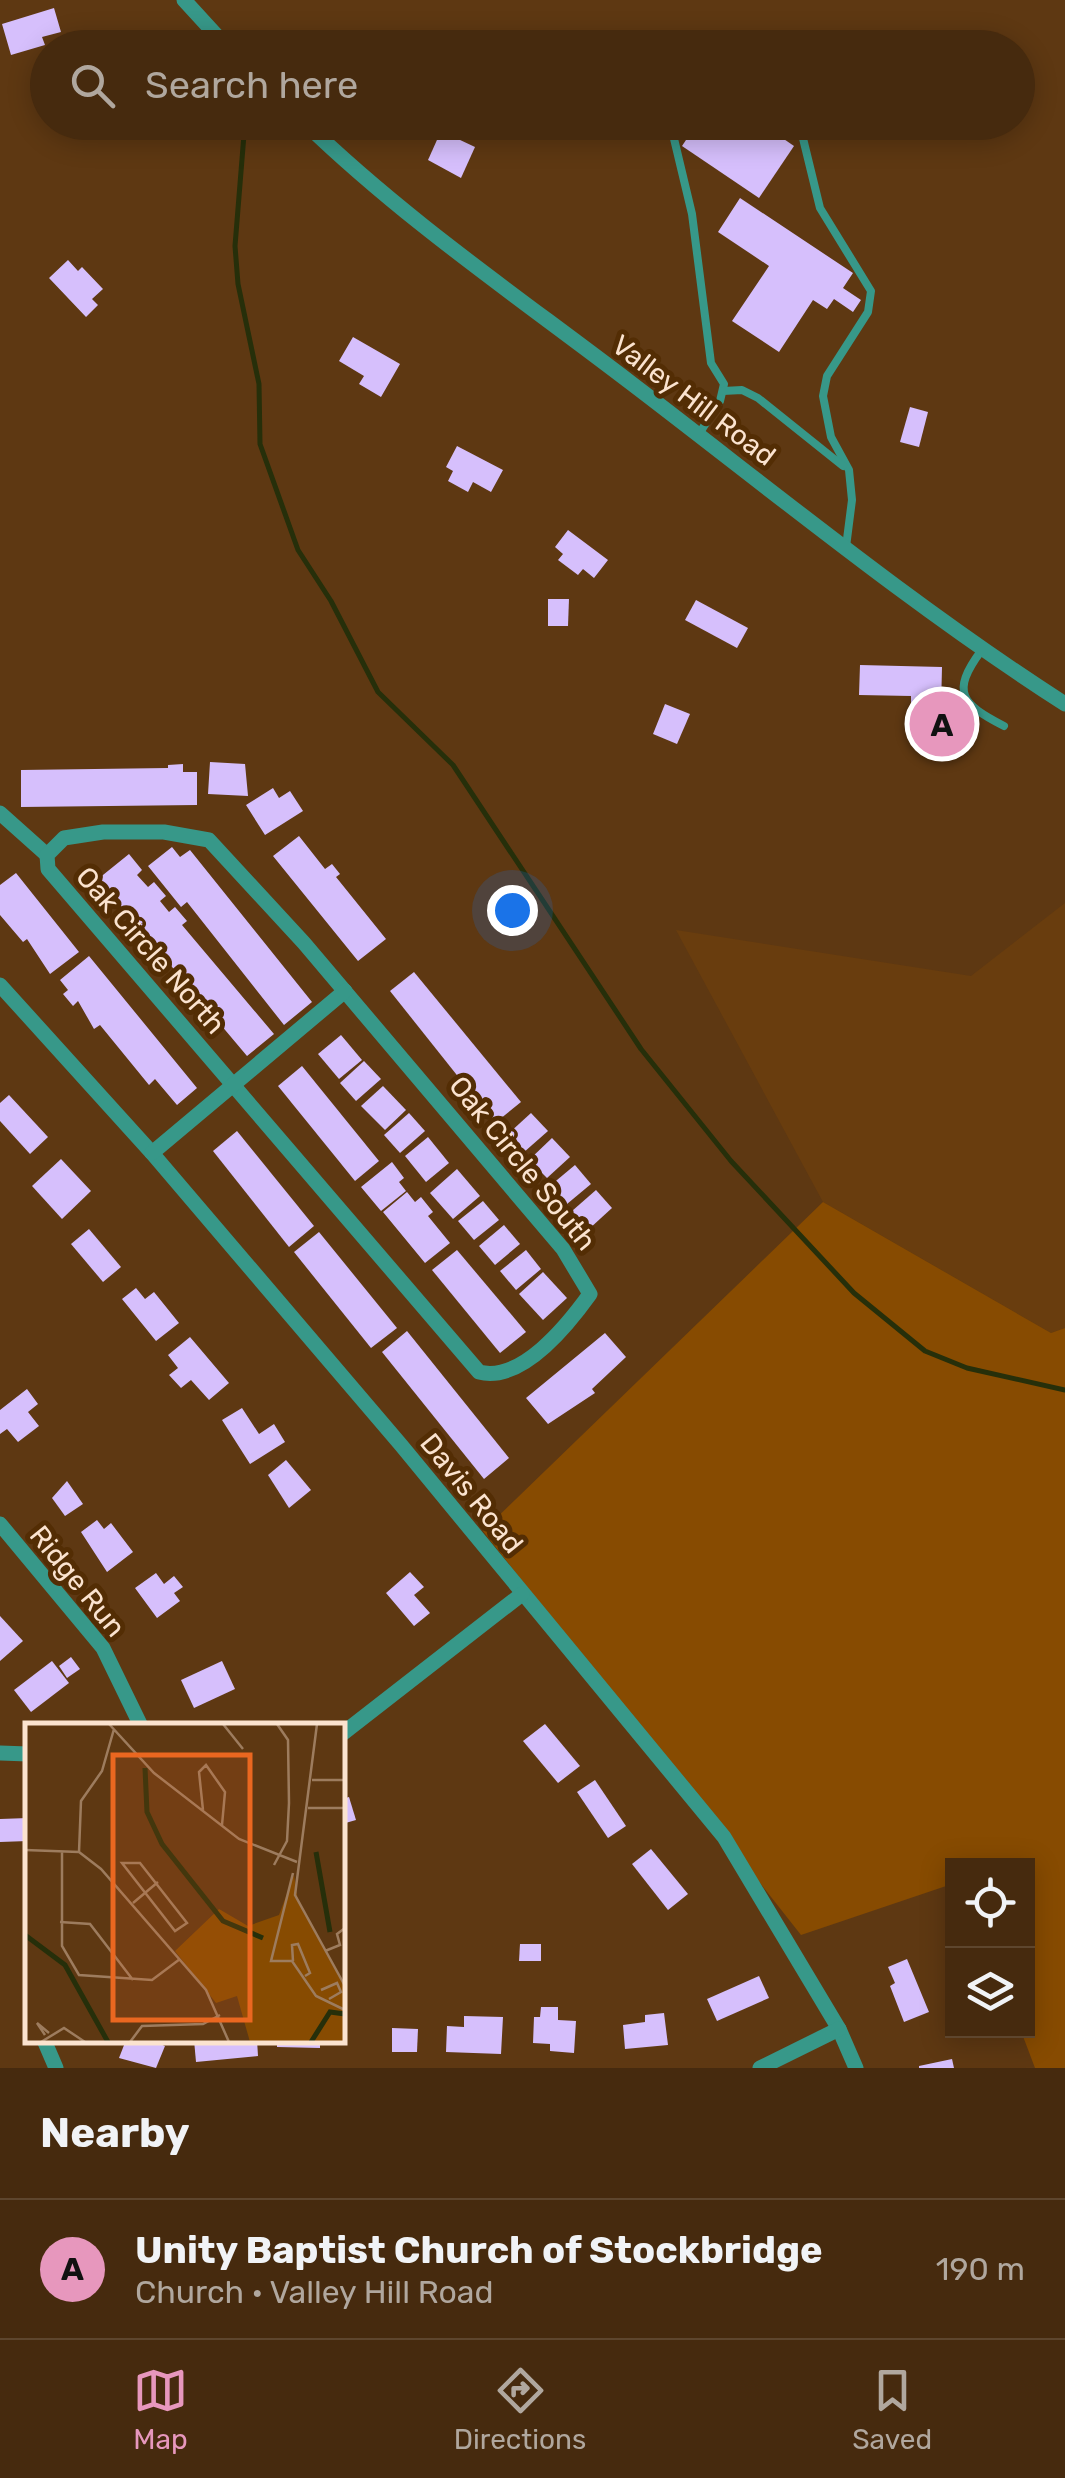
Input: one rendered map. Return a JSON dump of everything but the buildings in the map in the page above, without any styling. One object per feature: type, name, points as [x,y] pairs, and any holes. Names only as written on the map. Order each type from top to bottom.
[{"type":"street","points":[[184,0],[212,30]]},
{"type":"street","name":"Valley Hill Road","points":[[324,140],[434,238],[981,651],[1065,704]]},
{"type":"street","points":[[0,813],[47,855]]},
{"type":"street","name":"Oak Circle North","points":[[234,1084],[48,869],[47,855],[64,838],[103,832],[164,832],[209,840],[242,871],[346,991]]},
{"type":"street","name":"Davis Road","points":[[0,985],[152,1152],[401,1444],[724,1837],[839,2029],[856,2068]]},
{"type":"street","points":[[152,1152],[346,991]]},
{"type":"street","name":"Oak Circle South","points":[[234,1084],[479,1372],[495,1376],[520,1366],[590,1294],[582,1276],[508,1179],[346,991]]},
{"type":"street","name":"Ridge Run","points":[[0,1524],[104,1648],[139,1723]]},
{"type":"street","points":[[345,1732],[522,1594]]},
{"type":"street","points":[[0,1753],[25,1754]]},
{"type":"street","points":[[760,2068],[839,2029]]},
{"type":"street","points":[[45,2043],[56,2068]]},
{"type":"lane","points":[[674,140],[692,214],[711,362],[724,391]]},
{"type":"lane","points":[[803,140],[820,208],[871,291],[868,312],[827,376],[823,396],[831,437],[849,470],[852,500],[846,547]]},
{"type":"lane","points":[[724,391],[742,390],[758,398],[849,470]]},
{"type":"lane","points":[[698,434],[724,391]]},
{"type":"lane","points":[[981,651],[965,673],[965,697],[971,708],[1004,726]]},
{"type":"shaded area","points":[[1065,903],[1065,1328],[1051,1333],[823,1202],[676,930],[971,976]]},
{"type":"shaded area","points":[[823,1202],[1051,1333],[1065,1328],[1065,2068],[1035,2068],[1024,2038],[1035,2038],[1035,1858],[945,1858],[945,1886],[801,1935],[483,1531]]},
{"type":"waterway","points":[[244,140],[235,246],[238,284],[259,384],[260,444],[298,550],[331,601],[378,692],[453,765],[641,1049],[731,1161],[854,1293],[925,1351],[967,1368],[1065,1390]]},
{"type":"place","name":"Unity Baptist Church of Stockbridge","points":[[942,724]]}]
